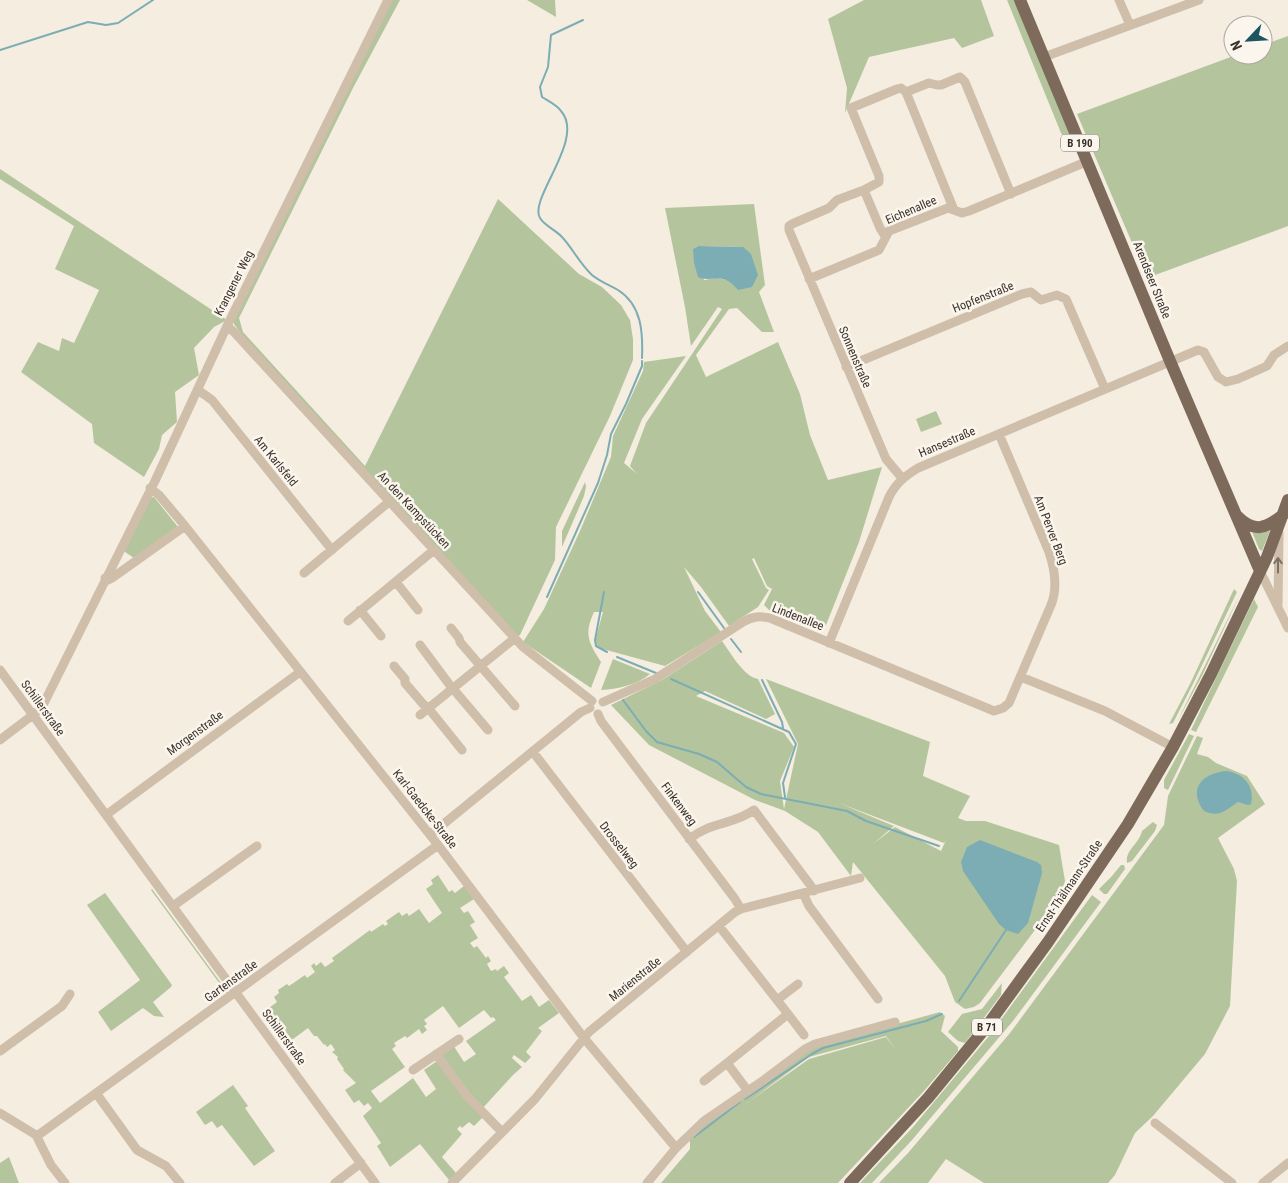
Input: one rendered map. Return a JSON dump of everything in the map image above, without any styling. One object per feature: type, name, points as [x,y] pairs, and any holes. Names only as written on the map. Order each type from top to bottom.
[{"type":"main road","name":"Arendseer Straße","points":[[1020,0],[1170,361],[1260,571]]},
{"type":"main road","name":"B 71","points":[[1260,571],[1288,500]]},
{"type":"main road","points":[[1235,514],[1250,526],[1259,528],[1281,520]]},
{"type":"main road","name":"Ernst-Thälmann-Straße","points":[[850,1183],[928,1098],[987,1026],[1053,935],[1117,841],[1173,747],[1211,674],[1260,571]]},
{"type":"street","name":"Krangener Weg","points":[[0,740],[42,707],[388,0]]},
{"type":"street","points":[[1119,0],[1130,25]]},
{"type":"street","points":[[1044,57],[1199,0]]},
{"type":"street","points":[[906,92],[928,83],[937,86],[960,77],[965,82],[1011,194]]},
{"type":"street","points":[[885,236],[864,190],[879,182],[880,179],[851,108],[901,88],[906,92],[954,210]]},
{"type":"street","name":"Eichenallee","points":[[809,279],[879,250],[889,231],[948,208],[962,213],[969,211],[1088,161]]},
{"type":"street","name":"Sonnenstraße","points":[[864,190],[837,200],[829,208],[792,224],[789,230],[886,459],[902,478]]},
{"type":"street","name":"Hopfenstraße","points":[[846,367],[1022,294],[1031,292],[1041,300],[1057,295],[1066,299],[1104,389]]},
{"type":"street","name":"An den Kampstücken","points":[[227,326],[514,638],[593,708]]},
{"type":"street","name":"Hansestraße","points":[[829,643],[889,497],[902,478],[918,468],[1198,350],[1204,352],[1218,377],[1226,382],[1238,379],[1267,366],[1274,355],[1288,346]]},
{"type":"street","name":"Am Karlsfeld","points":[[198,390],[212,400],[332,550]]},
{"type":"street","name":"Am Perver Berg","points":[[994,711],[1010,703],[1054,598],[1055,571],[1049,552],[999,434]]},
{"type":"street","name":"Karl-Gaedcke-Straße","points":[[150,488],[159,494],[185,526],[438,845],[584,1038],[676,1148]]},
{"type":"street","points":[[304,573],[390,502]]},
{"type":"street","points":[[1278,605],[1281,520]]},
{"type":"street","points":[[105,578],[108,580],[112,578],[185,526]]},
{"type":"street","points":[[348,621],[434,550]]},
{"type":"street","points":[[1260,571],[1288,628]]},
{"type":"street","points":[[396,582],[418,610]]},
{"type":"street","points":[[360,610],[381,636]]},
{"type":"street","name":"Lindenallee","points":[[593,708],[604,708],[602,702],[608,698],[655,679],[743,622],[761,616],[770,618],[994,711]]},
{"type":"street","points":[[451,628],[460,642],[515,706]]},
{"type":"street","points":[[420,715],[514,638]]},
{"type":"street","points":[[420,645],[431,658],[433,664],[488,730]]},
{"type":"street","points":[[394,666],[417,697],[462,750]]},
{"type":"street","name":"Schillerstraße","points":[[0,670],[376,1183]]},
{"type":"street","name":"Morgenstraße","points":[[106,815],[300,672]]},
{"type":"street","points":[[1021,677],[1105,711],[1173,747]]},
{"type":"street","points":[[430,836],[581,712],[593,708]]},
{"type":"street","name":"Finkenweg","points":[[593,708],[689,839],[735,898],[740,909]]},
{"type":"street","name":"Drosselweg","points":[[532,752],[686,952]]},
{"type":"street","points":[[689,839],[700,830],[737,819],[754,810],[814,891]]},
{"type":"street","name":"Gartenstraße","points":[[37,1136],[438,845]]},
{"type":"street","points":[[173,906],[257,846]]},
{"type":"street","name":"Marienstraße","points":[[452,1183],[535,1099],[584,1038],[740,909],[860,878]]},
{"type":"street","points":[[803,894],[809,906],[878,999]]},
{"type":"street","points":[[719,926],[804,1035]]},
{"type":"street","points":[[777,1000],[798,984]]},
{"type":"street","points":[[0,1051],[62,1006],[70,994]]},
{"type":"street","points":[[704,1081],[788,1014]]},
{"type":"street","points":[[647,1183],[676,1148],[704,1121],[805,1049],[815,1044],[895,1022]]},
{"type":"street","points":[[413,1070],[459,1039]]},
{"type":"street","points":[[436,1054],[467,1096],[502,1132]]},
{"type":"street","points":[[727,1063],[748,1091]]},
{"type":"street","points":[[96,1093],[137,1150],[166,1166],[180,1183]]},
{"type":"street","points":[[0,1113],[37,1136],[51,1165],[65,1183]]},
{"type":"street","points":[[1155,1123],[1232,1183]]},
{"type":"street","points":[[1263,1183],[1288,1163]]},
{"type":"street","points":[[335,1183],[361,1164]]},
{"type":"green space","points":[[392,0],[400,0],[353,88],[239,318],[243,332],[365,466],[498,199],[579,274],[602,287],[621,305],[630,320],[633,339],[633,360],[610,416],[556,527],[555,560],[520,635],[516,636],[234,324],[234,318]]},
{"type":"green space","points":[[527,0],[555,0],[556,17]]},
{"type":"green space","points":[[864,0],[981,0],[994,36],[962,48],[954,38],[869,57],[845,113],[847,88],[828,19]]},
{"type":"green space","points":[[1007,0],[1016,0],[1076,148],[1074,152],[1061,133]]},
{"type":"green space","points":[[1288,36],[1288,226],[1147,278],[1077,114],[1223,60],[1223,65],[1273,65],[1273,41]]},
{"type":"green space","points":[[0,169],[227,320],[214,327],[194,348],[199,375],[175,392],[177,422],[162,435],[159,449],[144,477],[94,443],[92,424],[21,372],[38,342],[59,351],[62,338],[74,343],[99,290],[55,269],[74,226],[0,179]]},
{"type":"green space","points":[[754,204],[765,285],[759,292],[774,332],[762,332],[737,308],[729,309],[696,355],[706,377],[778,342],[800,394],[810,435],[828,480],[882,467],[859,542],[826,625],[822,628],[817,626],[811,629],[772,613],[764,605],[772,589],[767,586],[754,558],[752,559],[766,588],[769,590],[758,607],[729,626],[684,567],[705,611],[721,632],[665,666],[599,648],[595,641],[603,612],[594,612],[588,632],[590,643],[601,662],[591,688],[523,642],[544,609],[580,531],[611,457],[613,436],[643,371],[644,362],[686,356],[642,419],[624,463],[636,473],[630,466],[646,423],[722,309],[718,307],[691,346],[665,208]],"holes":[[[699,246],[743,247],[728,280],[717,278],[704,280]]]},
{"type":"green space","points":[[936,411],[942,424],[921,432],[916,419]]},
{"type":"green space","points":[[585,482],[584,496],[562,547],[562,531]]},
{"type":"green space","points":[[154,497],[178,527],[134,558],[122,550],[148,498]]},
{"type":"green space","points":[[1271,528],[1262,551],[1259,549],[1251,529]]},
{"type":"green space","points":[[1234,589],[1237,592],[1193,684],[1173,723],[1169,724],[1191,682]]},
{"type":"green space","points":[[1241,592],[1202,676],[1177,722]]},
{"type":"green space","points":[[1254,599],[1258,607],[1196,732],[1191,730]]},
{"type":"green space","points":[[722,641],[743,669],[758,679],[775,714],[766,719],[705,691],[696,696],[784,733],[794,747],[780,781],[784,809],[798,744],[766,679],[930,742],[923,776],[970,796],[958,818],[966,821],[985,821],[1059,845],[1064,885],[1038,926],[980,1003],[965,1009],[955,1002],[945,976],[853,862],[851,876],[818,832],[785,811],[755,800],[649,745],[611,705],[662,680]],"holes":[[[839,803],[944,843],[946,840],[941,851],[895,827],[873,844],[894,826]]]},
{"type":"green space","points":[[613,659],[650,674],[627,686],[601,690]]},
{"type":"green space","points":[[1189,734],[1194,736],[1168,790],[1164,788],[1164,780]]},
{"type":"green space","points":[[1197,736],[1203,738],[1197,754],[1208,757],[1216,763],[1247,776],[1265,804],[1218,838],[1234,869],[1237,881],[1230,1006],[1205,1054],[1153,1116],[1135,1133],[1115,1175],[1108,1183],[984,1183],[946,1159],[928,1183],[879,1183],[908,1153],[1010,1033],[1164,825],[1168,796]]},
{"type":"green space","points":[[1153,822],[1157,825],[1155,831],[1132,861],[1127,863],[1128,854],[1142,831]]},
{"type":"green space","points":[[1121,865],[1124,865],[1125,869],[1107,894],[1104,894],[1099,889]]},
{"type":"green space","points":[[438,875],[449,892],[452,890],[455,893],[464,886],[474,899],[460,908],[464,913],[468,911],[475,922],[470,925],[478,938],[470,943],[474,948],[477,946],[486,958],[488,956],[491,961],[487,964],[491,971],[496,969],[497,971],[504,966],[509,973],[504,977],[522,1001],[531,995],[539,1007],[549,1000],[559,1013],[538,1028],[542,1031],[526,1052],[531,1057],[525,1063],[514,1055],[512,1058],[522,1067],[481,1110],[485,1115],[474,1126],[469,1122],[462,1128],[460,1126],[457,1129],[462,1134],[442,1157],[456,1173],[449,1180],[420,1144],[390,1167],[377,1146],[381,1143],[363,1116],[372,1108],[368,1103],[364,1106],[359,1100],[354,1103],[345,1090],[356,1083],[343,1070],[337,1059],[338,1057],[332,1052],[335,1050],[331,1044],[327,1047],[324,1045],[308,1028],[285,1045],[261,1014],[277,1002],[274,997],[279,993],[278,990],[287,984],[289,986],[305,975],[307,978],[315,972],[311,966],[314,963],[316,966],[321,962],[325,967],[334,961],[332,958],[370,930],[371,932],[383,924],[385,926],[388,924],[386,921],[399,912],[402,916],[407,913],[409,916],[419,909],[429,923],[442,913],[426,889],[433,884],[431,880]],"holes":[[[443,1006],[459,1028],[484,1010],[491,1018],[493,1017],[496,1020],[466,1041],[476,1054],[464,1062],[453,1045],[438,1056],[440,1059],[424,1070],[436,1089],[426,1097],[413,1078],[380,1103],[371,1091],[405,1067],[392,1049],[396,1046],[394,1043],[405,1036],[407,1038],[419,1029],[422,1034],[427,1030],[424,1026],[427,1024],[424,1020]]]},
{"type":"green space","points":[[151,890],[229,994],[228,995]]},
{"type":"green space","points":[[105,893],[172,985],[153,1002],[164,1017],[154,1016],[143,1008],[111,1031],[98,1012],[140,980],[87,905]]},
{"type":"green space","points":[[1092,895],[1101,902],[1013,1021],[912,1140],[872,1183],[860,1183],[913,1127],[989,1036]]},
{"type":"green space","points":[[1002,983],[1001,995],[965,1043],[958,1041],[948,1032],[962,1014],[982,1009]]},
{"type":"green space","points":[[940,1012],[945,1016],[941,1031],[958,1047],[958,1051],[924,1091],[838,1183],[661,1183],[690,1149],[690,1137],[717,1114],[814,1047]],"holes":[[[886,1036],[895,1049],[886,1037],[809,1059],[747,1103],[809,1057]]]},
{"type":"green space","points":[[233,1085],[248,1106],[245,1108],[275,1151],[254,1166],[222,1125],[217,1128],[212,1121],[205,1125],[196,1112]]},
{"type":"green space","points":[[9,1157],[19,1183],[0,1183],[0,1163]]},
{"type":"water","points":[[699,246],[743,247],[751,254],[758,275],[752,287],[738,290],[725,279],[698,277],[693,249]]},
{"type":"water","points":[[1227,771],[1243,778],[1250,786],[1251,804],[1238,802],[1226,810],[1214,814],[1204,811],[1197,795],[1200,783],[1211,775]]},
{"type":"water","points":[[980,840],[1041,865],[1042,873],[1028,923],[1018,934],[1006,930],[999,924],[963,871],[961,862],[967,847]]},
{"type":"waterway","points":[[0,50],[88,22],[106,25],[118,23],[153,0]]},
{"type":"waterway","points":[[583,20],[551,35],[548,67],[540,87],[542,97],[561,111],[567,123],[567,137],[538,209],[540,218],[544,223],[561,236],[592,275],[618,290],[632,303],[641,329],[642,358]]},
{"type":"waterway","points":[[547,597],[598,483],[607,455],[611,434],[626,404],[642,366],[642,361]]},
{"type":"waterway","points":[[604,592],[595,640],[596,646],[607,652]]},
{"type":"waterway","points":[[698,592],[724,628]]},
{"type":"waterway","points":[[731,639],[741,652]]},
{"type":"waterway","points":[[617,657],[656,673]]},
{"type":"waterway","points":[[671,679],[789,732],[796,744],[783,783],[785,797]]},
{"type":"waterway","points":[[762,680],[783,728]]},
{"type":"waterway","points":[[623,700],[646,731],[657,742],[699,754],[717,762],[746,787],[761,794],[847,811],[866,821],[939,846]]},
{"type":"waterway","points":[[959,1001],[1006,930]]},
{"type":"waterway","points":[[745,1099],[823,1048],[926,1021],[942,1014]]},
{"type":"waterway","points":[[694,1137],[740,1102]]}]
